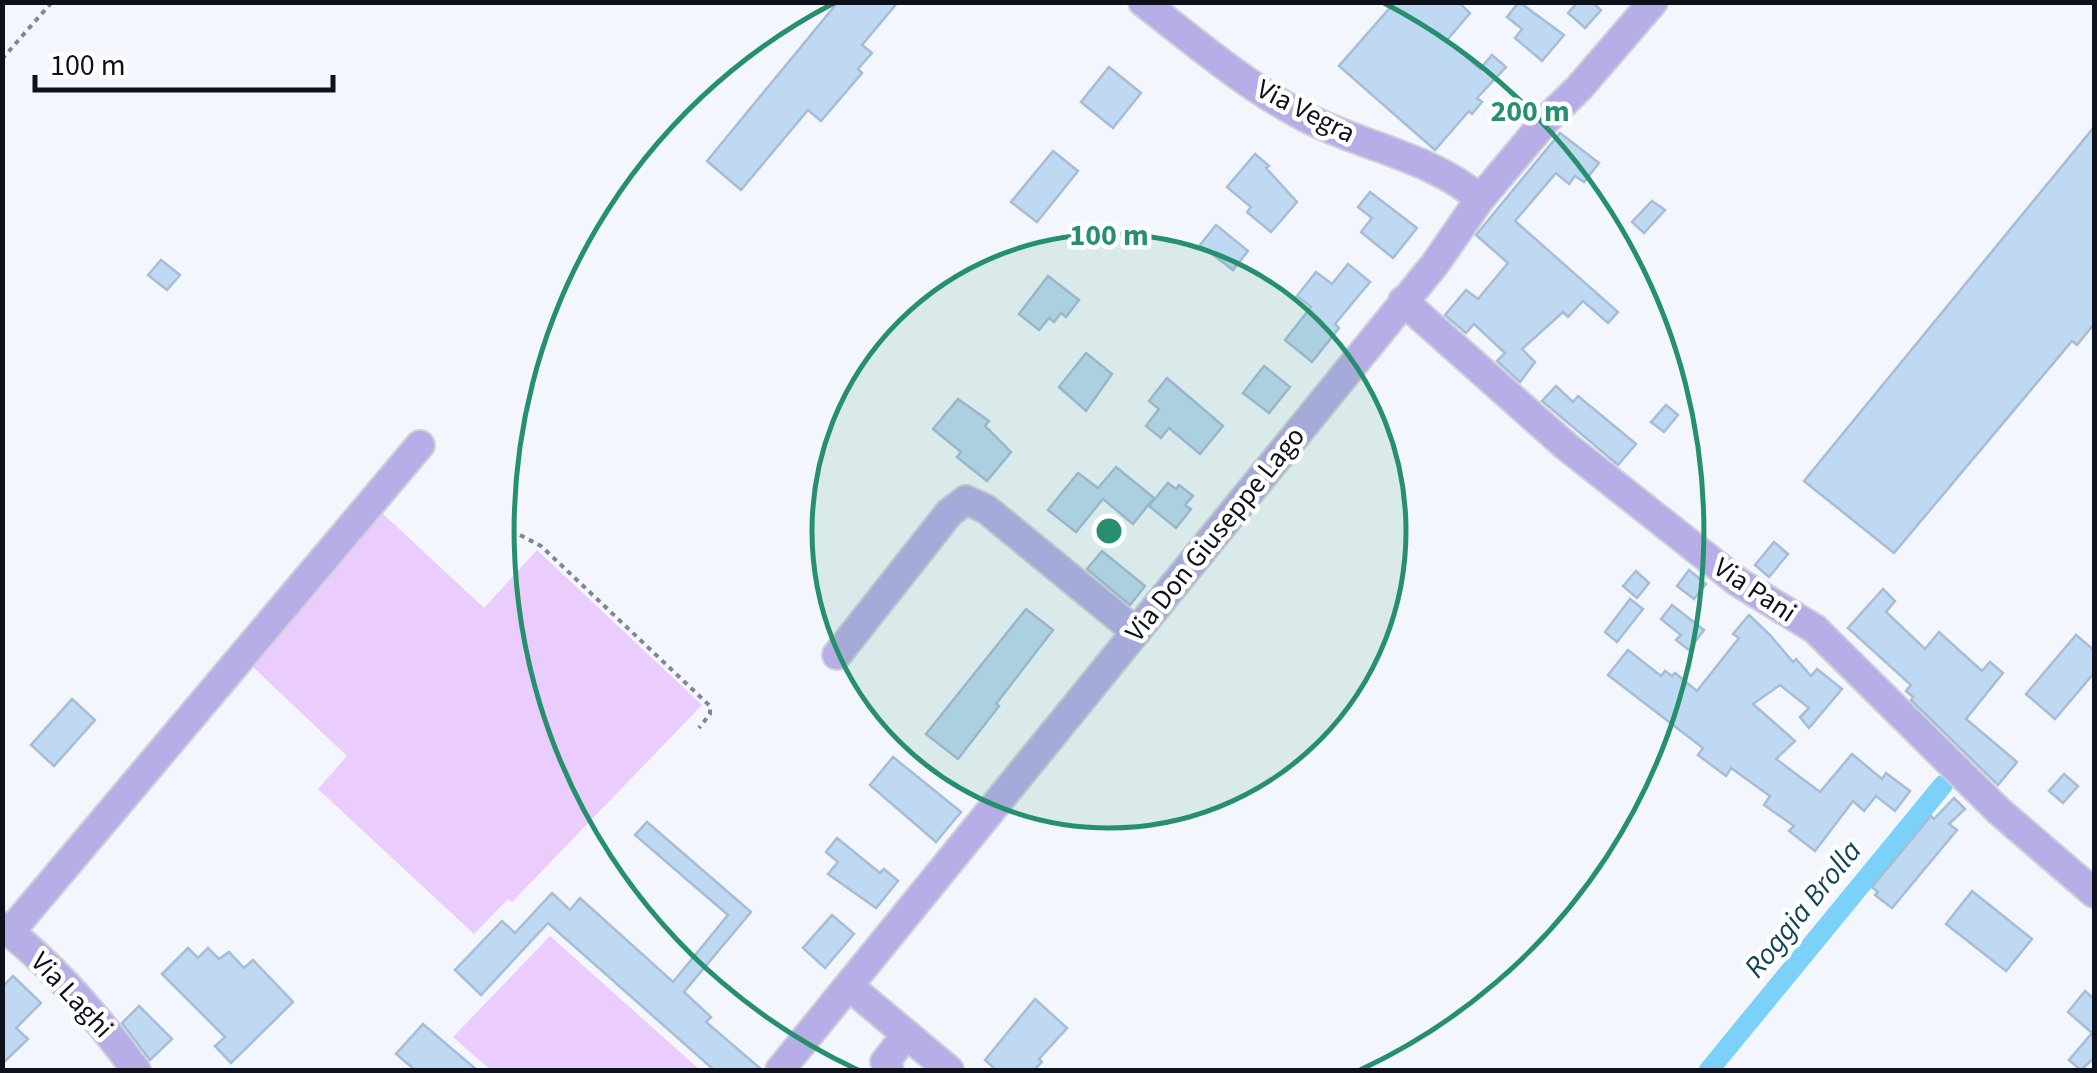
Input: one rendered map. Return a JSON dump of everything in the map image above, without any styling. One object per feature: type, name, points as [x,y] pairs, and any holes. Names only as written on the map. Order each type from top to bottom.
[{"type":"street","name":"Via Vegra","points":[[1143,2],[1268,96],[1310,120],[1447,175],[1480,199]]},
{"type":"street","name":"Via Don Giuseppe Lago","points":[[780,1070],[1435,264],[1480,199],[1654,2]]},
{"type":"street","name":"Via Pani","points":[[1403,301],[1566,446],[1738,582],[1815,629],[2000,812],[2094,893]]},
{"type":"street","points":[[6,929],[420,446]]},
{"type":"street","points":[[837,655],[949,513],[966,500],[986,510],[1136,632]]},
{"type":"street","name":"Via Laghi","points":[[6,929],[44,961],[97,1016],[136,1070]]},
{"type":"street","points":[[850,986],[948,1070]]},
{"type":"street","points":[[889,1070],[884,1062],[906,1035]]},
{"type":"path","points":[[2,60],[52,2]]},
{"type":"path","points":[[520,535],[541,546],[710,706],[710,714],[699,728]]},
{"type":"shaded area","points":[[381,512],[484,608],[537,550],[702,705],[512,902],[508,899],[474,934],[318,789],[347,756],[252,666]]},
{"type":"shaded area","points":[[550,936],[700,1070],[491,1070],[453,1037]]},
{"type":"building","points":[[838,2],[898,2],[862,45],[872,53],[858,69],[862,73],[821,121],[808,110],[741,190],[707,161]]},
{"type":"building","points":[[1395,2],[1458,2],[1470,13],[1447,40],[1480,69],[1492,55],[1506,67],[1477,98],[1482,102],[1472,114],[1469,111],[1435,150],[1339,66]]},
{"type":"building","points":[[1519,2],[1564,35],[1542,61],[1515,38],[1522,29],[1507,17]]},
{"type":"building","points":[[1578,2],[1592,2],[1601,10],[1585,28],[1568,13]]},
{"type":"building","points":[[1109,67],[1141,93],[1113,128],[1081,102]]},
{"type":"building","points":[[2094,127],[2094,324],[2077,345],[2072,341],[1894,553],[1804,481]]},
{"type":"building","points":[[1560,133],[1599,163],[1584,182],[1575,176],[1569,184],[1556,173],[1515,221],[1618,312],[1608,323],[1583,301],[1568,317],[1563,312],[1522,349],[1535,362],[1520,382],[1497,361],[1505,353],[1474,324],[1466,333],[1445,315],[1466,290],[1478,299],[1508,263],[1476,235]]},
{"type":"building","points":[[1053,151],[1078,171],[1037,222],[1011,202]]},
{"type":"building","points":[[1255,154],[1297,202],[1271,232],[1247,212],[1251,207],[1227,187]]},
{"type":"building","points":[[1370,192],[1417,228],[1393,258],[1361,232],[1372,218],[1358,207]]},
{"type":"building","points":[[1652,201],[1665,210],[1644,233],[1632,222]]},
{"type":"building","points":[[1216,225],[1248,251],[1233,270],[1200,245]]},
{"type":"building","points":[[161,260],[180,275],[167,290],[148,275]]},
{"type":"building","points":[[1348,264],[1370,282],[1335,324],[1339,328],[1312,362],[1285,340],[1311,307],[1297,296],[1316,272],[1332,284]]},
{"type":"building","points":[[1048,276],[1079,300],[1066,317],[1061,313],[1054,322],[1049,318],[1039,330],[1019,314]]},
{"type":"building","points":[[1086,353],[1112,374],[1086,411],[1059,387]]},
{"type":"building","points":[[1264,366],[1290,387],[1269,413],[1243,393]]},
{"type":"building","points":[[1167,378],[1223,426],[1200,454],[1169,428],[1161,438],[1146,426],[1159,409],[1149,401]]},
{"type":"building","points":[[1556,386],[1573,402],[1578,396],[1636,444],[1618,465],[1542,401]]},
{"type":"building","points":[[958,399],[989,421],[985,426],[1011,452],[987,481],[957,457],[961,452],[933,429]]},
{"type":"building","points":[[1666,405],[1678,415],[1664,432],[1651,422]]},
{"type":"building","points":[[1116,467],[1154,498],[1133,524],[1103,499],[1076,532],[1048,510],[1078,473],[1098,488]]},
{"type":"building","points":[[1168,483],[1176,489],[1179,485],[1193,496],[1185,505],[1191,509],[1176,528],[1149,506]]},
{"type":"building","points":[[1774,542],[1788,554],[1769,577],[1755,565]]},
{"type":"building","points":[[1102,551],[1145,586],[1130,605],[1087,569]]},
{"type":"building","points":[[1689,570],[1706,584],[1694,599],[1677,586]]},
{"type":"building","points":[[1636,571],[1649,583],[1637,598],[1623,586]]},
{"type":"building","points":[[1883,589],[1895,601],[1886,612],[1925,649],[1939,632],[1982,671],[1990,662],[2003,673],[1966,719],[2017,762],[1998,785],[1911,700],[1913,697],[1906,691],[1911,685],[1848,628]]},
{"type":"building","points":[[1630,599],[1643,609],[1617,642],[1605,632]]},
{"type":"building","points":[[1672,605],[1704,630],[1689,650],[1676,640],[1681,635],[1661,619]]},
{"type":"building","points":[[1026,609],[1053,630],[958,759],[926,734]]},
{"type":"building","points":[[1749,615],[1793,662],[1796,659],[1811,676],[1817,669],[1842,689],[1809,728],[1800,717],[1809,708],[1780,685],[1753,704],[1795,741],[1776,759],[1820,792],[1852,754],[1882,779],[1886,773],[1910,791],[1895,811],[1876,796],[1864,811],[1853,801],[1815,851],[1789,831],[1794,826],[1764,805],[1770,796],[1731,768],[1726,776],[1698,755],[1703,748],[1608,675],[1628,650],[1661,676],[1665,671],[1672,676],[1675,673],[1697,691],[1739,638],[1733,634]]},
{"type":"building","points":[[2076,635],[2094,650],[2094,673],[2055,719],[2026,694]]},
{"type":"building","points":[[72,699],[95,720],[54,766],[31,745]]},
{"type":"building","points":[[893,757],[961,812],[936,842],[870,785]]},
{"type":"building","points":[[2064,774],[2078,786],[2063,803],[2049,791]]},
{"type":"building","points":[[1954,798],[1965,809],[1949,824],[1957,830],[1892,908],[1875,895],[1878,892],[1872,887],[1931,816],[1934,819]]},
{"type":"building","points":[[647,822],[751,912],[684,992],[711,1017],[706,1022],[762,1070],[714,1070],[548,923],[481,995],[455,970],[502,921],[515,933],[552,893],[570,910],[580,898],[673,982],[728,915],[635,835]]},
{"type":"building","points":[[837,838],[880,873],[884,869],[898,881],[876,908],[828,874],[838,862],[826,852]]},
{"type":"building","points":[[1972,891],[2032,939],[2006,971],[1946,924]]},
{"type":"building","points":[[832,915],[854,934],[825,968],[803,948]]},
{"type":"building","points":[[188,948],[198,958],[208,948],[219,959],[229,952],[244,968],[253,960],[293,1002],[231,1063],[215,1046],[225,1037],[162,974]]},
{"type":"building","points":[[13,976],[41,1003],[16,1028],[28,1039],[2,1064],[2,987]]},
{"type":"building","points":[[2085,991],[2094,999],[2094,1058],[2081,1070],[2069,1060],[2092,1033],[2068,1012]]},
{"type":"building","points":[[1035,999],[1067,1028],[1034,1070],[996,1070],[985,1060]]},
{"type":"building","points":[[139,1006],[172,1039],[150,1060],[122,1023]]},
{"type":"building","points":[[423,1024],[477,1070],[415,1070],[396,1054]]},
{"type":"waterway","name":"Roggia Brolla","points":[[1709,1070],[1943,785]]}]
